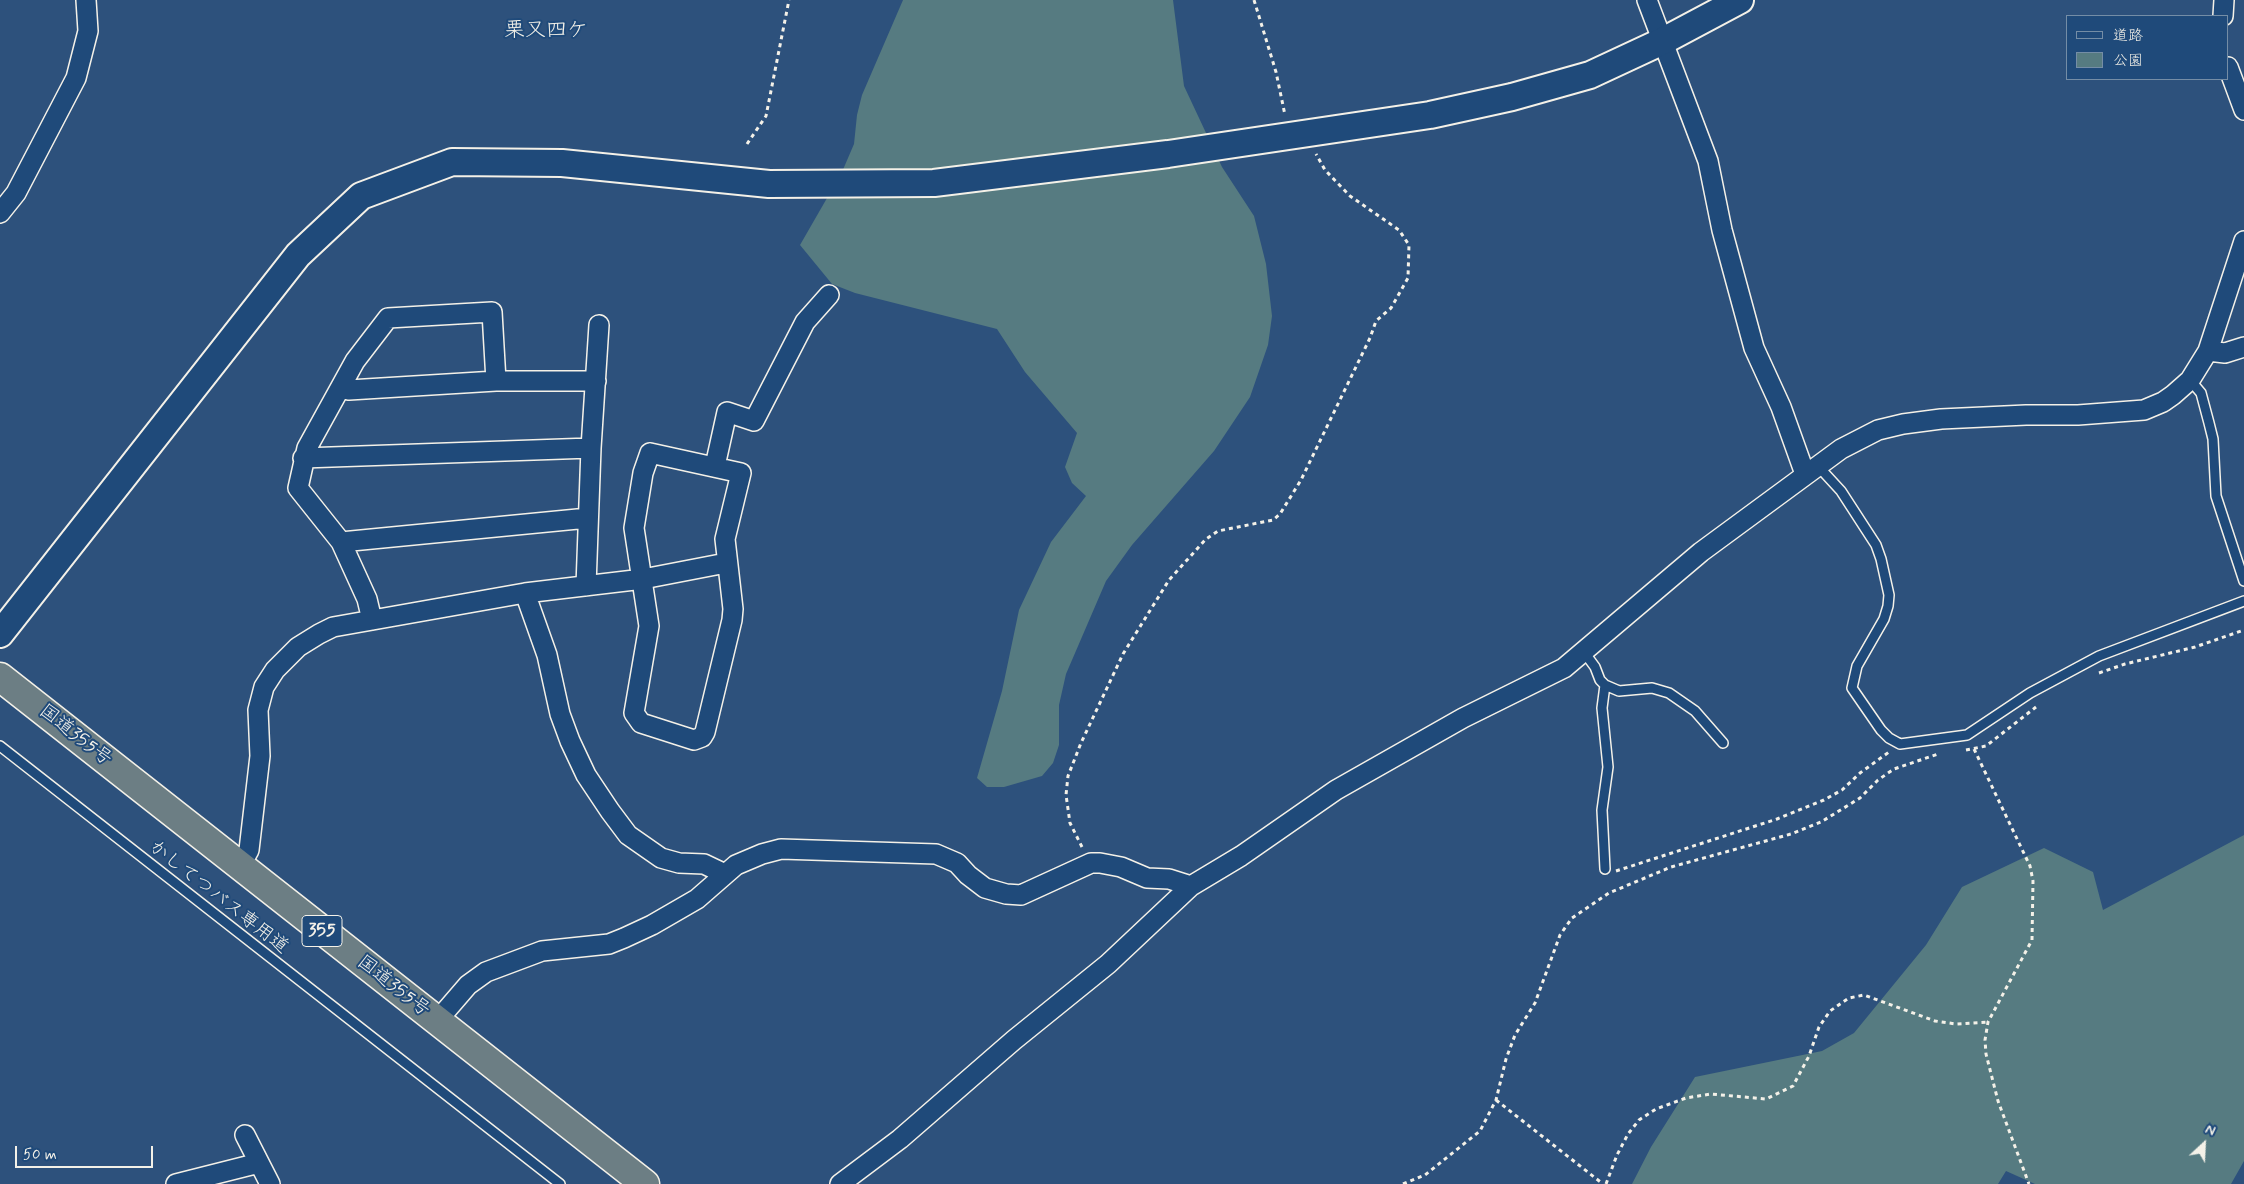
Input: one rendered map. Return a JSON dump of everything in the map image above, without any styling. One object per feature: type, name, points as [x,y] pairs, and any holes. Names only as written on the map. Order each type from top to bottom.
[{"type":"highway","name":"国道355号","points":[[0,677],[645,1184]]},
{"type":"street","points":[[0,213],[16,193],[76,78],[88,31],[86,0]]},
{"type":"street","points":[[1647,0],[1708,160],[1722,230],[1754,348],[1811,469]]},
{"type":"street","points":[[0,634],[298,255],[361,196],[452,162],[562,163],[769,184],[934,182],[1168,154],[1430,115],[1512,97],[1590,75],[1663,42],[1740,0]]},
{"type":"street","points":[[2223,15],[2224,0]]},
{"type":"street","points":[[2229,70],[2244,110]]},
{"type":"street","points":[[840,1184],[900,1139],[1014,1040],[1108,964],[1191,886],[1241,856],[1336,790],[1464,718],[1564,668],[1701,552],[1782,494],[1811,469],[1841,449],[1878,430],[1904,424],[1941,419],[2026,415],[2078,415],[2144,410],[2163,402],[2190,380],[2208,351],[2244,241]]},
{"type":"street","points":[[715,466],[727,412],[754,421],[805,322],[828,295]]},
{"type":"street","points":[[372,620],[367,599],[341,542],[298,488],[303,458],[355,361],[388,318],[492,312],[496,381]]},
{"type":"street","points":[[586,586],[591,448],[599,325]]},
{"type":"street","points":[[2208,351],[2225,354],[2244,347]]},
{"type":"street","points":[[341,388],[349,390],[496,381],[596,381]]},
{"type":"street","points":[[303,458],[591,448]]},
{"type":"street","points":[[650,453],[741,473],[727,525],[726,563],[733,609],[732,620],[705,732],[698,739],[694,740],[641,722],[634,714],[649,626],[634,528],[643,473],[650,453]]},
{"type":"street","points":[[341,542],[588,518]]},
{"type":"street","points":[[240,866],[249,850],[260,756],[258,710],[264,687],[274,670],[298,647],[318,634],[333,627],[525,593],[643,579],[726,563]]},
{"type":"street","points":[[525,593],[547,655],[560,714],[570,741],[586,775],[610,811],[628,835],[661,858],[679,863],[704,864],[725,874]]},
{"type":"street","points":[[437,1021],[468,984],[486,972],[542,951],[609,944],[624,938],[697,900],[725,874],[749,858],[781,849],[936,854],[957,863],[968,875],[985,888],[1006,894],[1021,895],[1091,863],[1110,864],[1147,878],[1169,879],[1191,886]]},
{"type":"street","points":[[245,1135],[270,1184]]},
{"type":"street","points":[[176,1184],[259,1163]]},
{"type":"lane","points":[[2190,380],[2201,393],[2213,439],[2216,496],[2244,581]]},
{"type":"lane","points":[[1811,469],[1841,492],[1876,545],[1881,558],[1890,595],[1888,606],[1884,619],[1856,666],[1852,688],[1881,730],[1889,738],[1900,744],[1967,735],[2030,693],[2099,656],[2244,600]]},
{"type":"lane","points":[[1584,652],[1600,680],[1605,685],[1619,691],[1652,688],[1669,693],[1695,711],[1724,744]]},
{"type":"lane","points":[[1605,685],[1602,708],[1608,767],[1602,810],[1605,869]]},
{"type":"lane","name":"かしてつバス専用道","points":[[0,746],[560,1184]]},
{"type":"path","points":[[747,144],[766,116],[789,0]]},
{"type":"path","points":[[1091,863],[1070,823],[1066,796],[1068,776],[1081,743],[1123,654],[1169,580],[1206,539],[1218,532],[1273,520],[1280,514],[1301,480],[1370,338],[1376,321],[1391,308],[1408,278],[1409,245],[1399,230],[1350,196],[1325,170],[1319,155],[1290,137],[1276,72],[1254,0]]},
{"type":"path","points":[[2093,675],[2125,664],[2195,647],[2244,630]]},
{"type":"path","points":[[1960,750],[1974,750],[1986,746],[2041,704]]},
{"type":"path","points":[[1967,735],[2030,866],[2033,881],[2032,940],[1988,1022],[1986,1054],[1998,1101],[2030,1184]]},
{"type":"path","points":[[1605,869],[1608,874],[1777,819],[1824,800],[1842,790],[1860,773],[1900,744]]},
{"type":"path","points":[[1402,1184],[1425,1175],[1480,1131],[1496,1100],[1506,1059],[1515,1035],[1535,1003],[1546,978],[1560,935],[1565,926],[1578,913],[1609,893],[1671,867],[1791,834],[1821,822],[1860,798],[1878,780],[1894,769],[1943,753]]},
{"type":"path","points":[[1496,1100],[1605,1184],[1616,1155],[1628,1134],[1639,1120],[1656,1109],[1686,1098],[1711,1094],[1766,1099],[1793,1086],[1809,1056],[1819,1027],[1830,1011],[1849,998],[1864,995],[1935,1021],[1956,1024],[1988,1022]]},
{"type":"green space","points":[[903,0],[1173,0],[1184,86],[1222,167],[1254,216],[1266,264],[1272,316],[1268,345],[1250,397],[1214,451],[1132,545],[1106,581],[1066,674],[1059,705],[1059,745],[1053,763],[1042,776],[1004,787],[987,787],[977,778],[1002,691],[1019,610],[1051,542],[1086,496],[1072,483],[1065,467],[1077,433],[1025,372],[997,329],[855,293],[832,284],[800,245],[842,172],[854,144],[857,115],[862,95]]},
{"type":"green space","points":[[2244,835],[2244,1161],[2231,1184],[2035,1184],[2006,1171],[1998,1184],[1632,1184],[1651,1147],[1695,1077],[1822,1051],[1854,1033],[1926,945],[1962,887],[2044,848],[2093,872],[2103,910]]},
{"type":"district","name":"栗又四ケ","points":[[546,32]]}]
